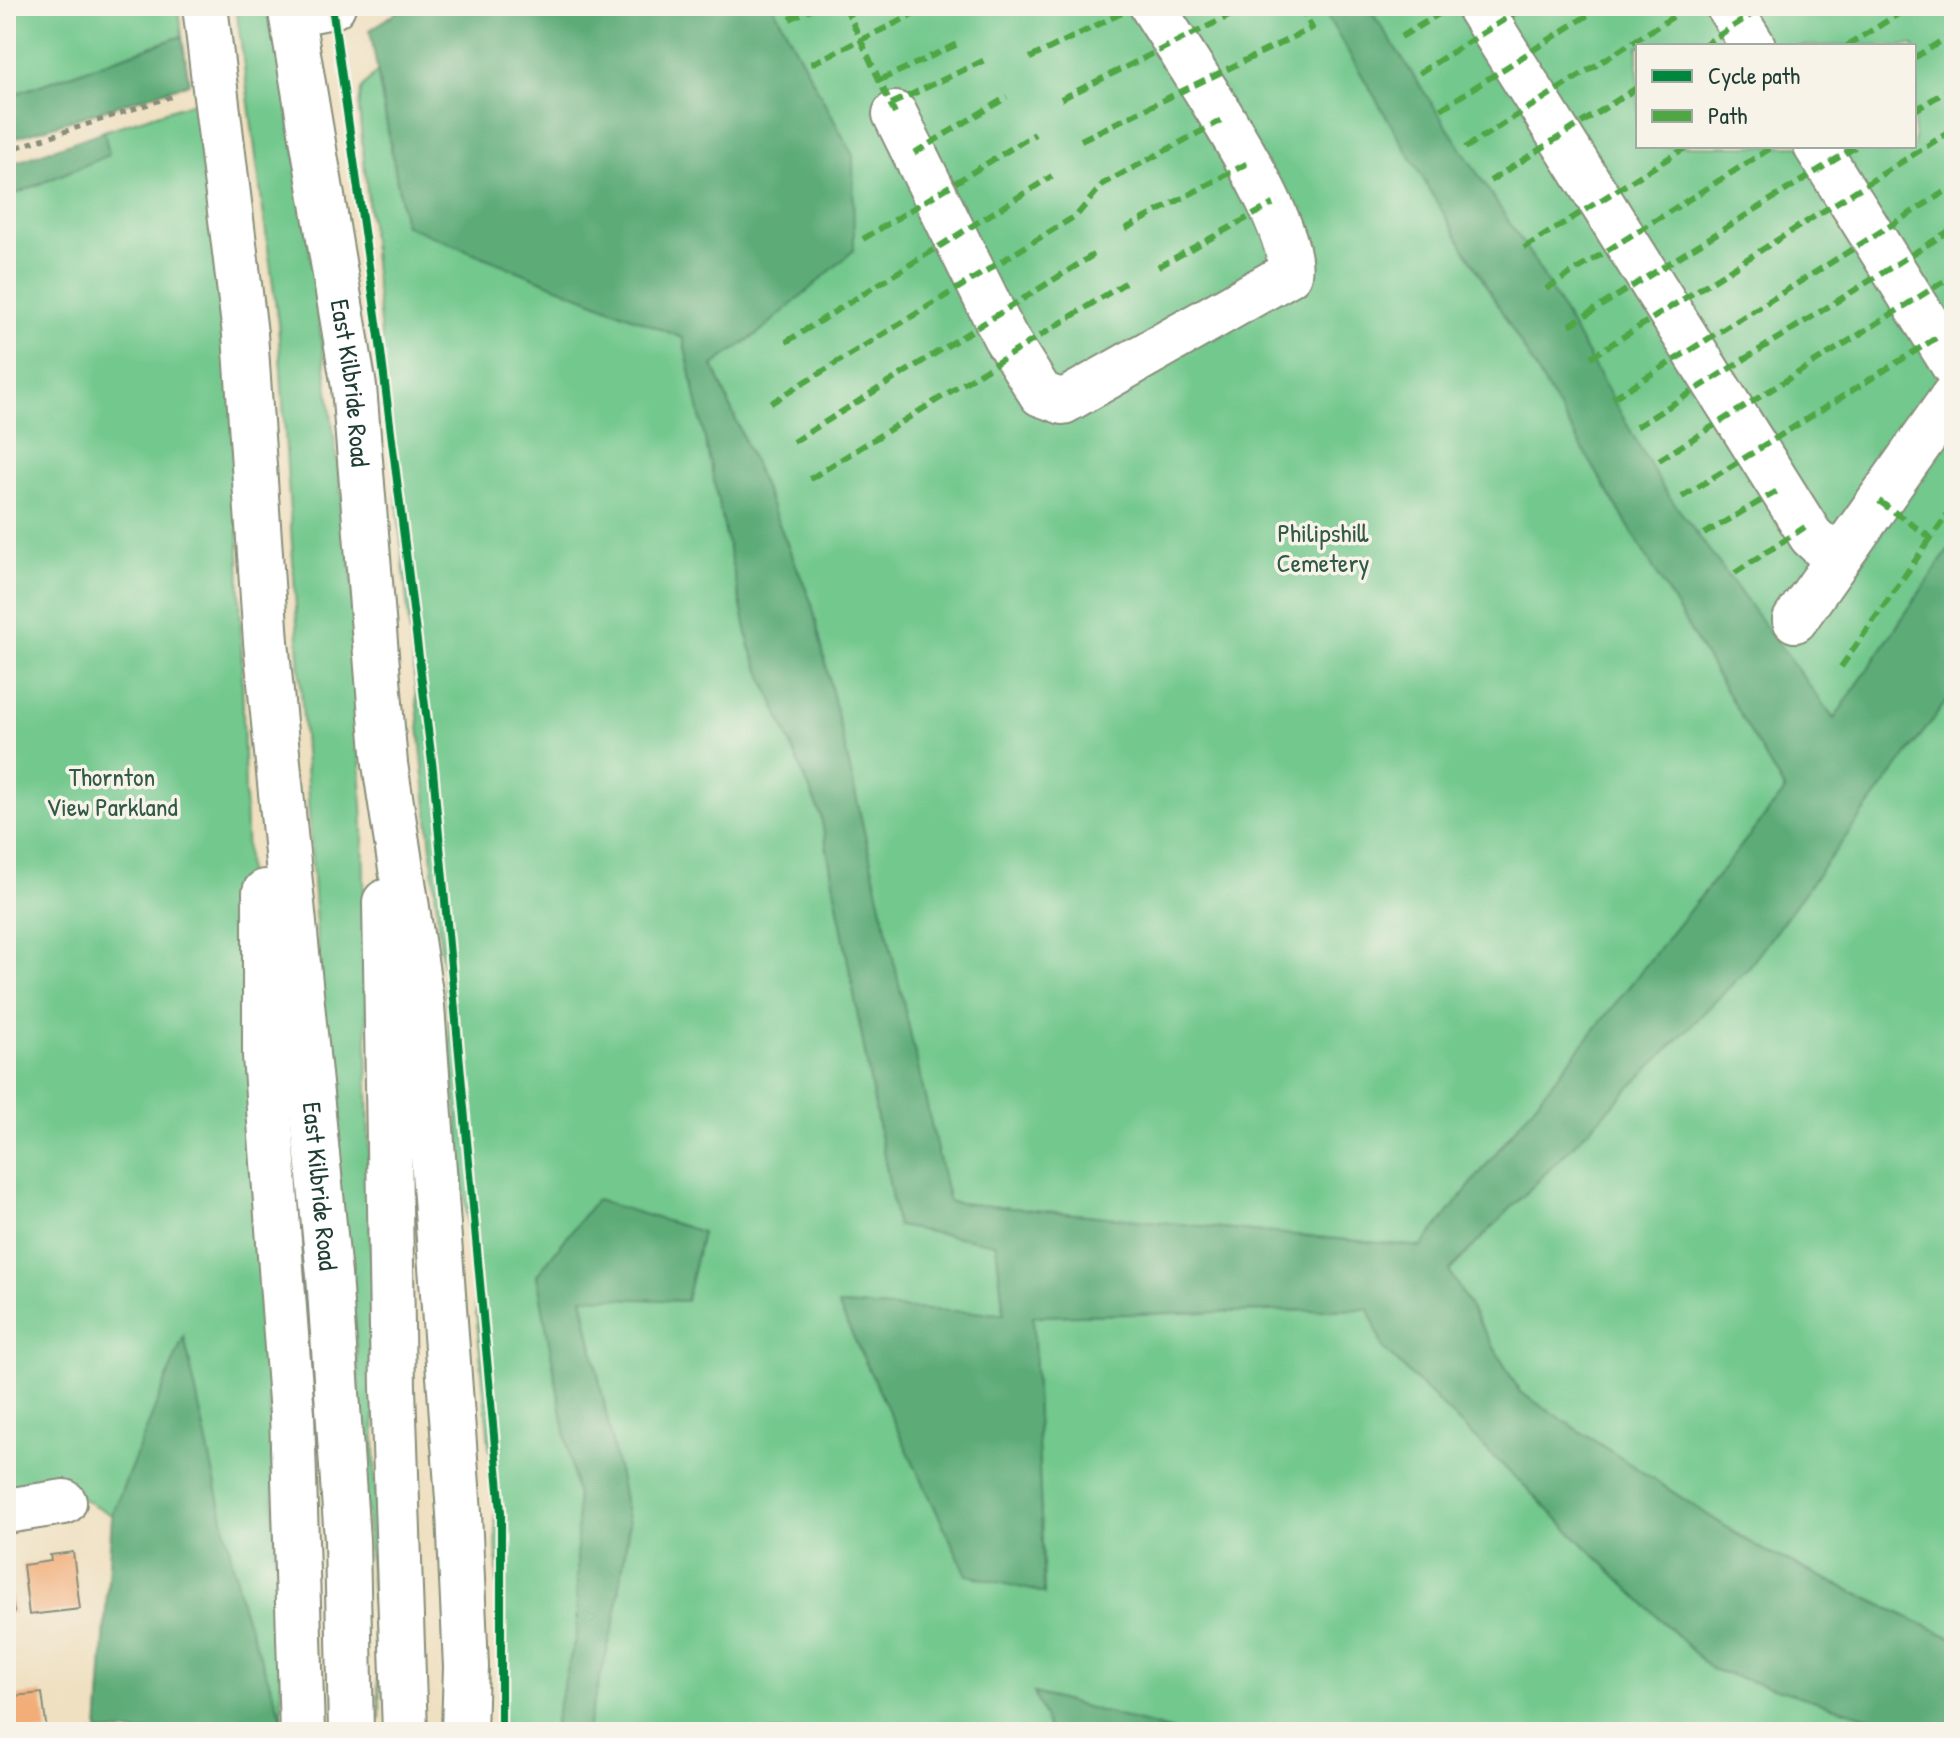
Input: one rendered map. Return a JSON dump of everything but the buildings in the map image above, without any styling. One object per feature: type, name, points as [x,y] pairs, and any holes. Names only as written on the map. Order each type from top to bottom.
[{"type":"main road","name":"East Kilbride Road","points":[[205,6],[245,334],[266,642],[329,1275],[347,1540],[351,1732]]},
{"type":"main road","points":[[291,10],[333,6]]},
{"type":"main road","points":[[895,114],[1005,337],[1041,394],[1063,402],[1289,274],[1291,255],[1273,204],[1152,6]]},
{"type":"main road","points":[[1478,6],[1811,536],[1837,560]]},
{"type":"main road","points":[[1728,6],[1752,44]]},
{"type":"main road","name":"East Kilbride Road","points":[[291,10],[354,387],[385,764],[422,1006],[459,1513],[466,1667],[464,1732]]},
{"type":"main road","points":[[1817,148],[1954,366]]},
{"type":"main road","points":[[1795,620],[1954,395]]},
{"type":"main road","name":"East Kilbride Road","points":[[266,642],[265,1056],[292,1414],[302,1732]]},
{"type":"main road","name":"East Kilbride Road","points":[[385,764],[384,1007],[405,1732]]},
{"type":"main road","points":[[6,1511],[64,1502]]},
{"type":"path","points":[[6,151],[215,83]]},
{"type":"green space","points":[[6,6],[179,6],[182,36],[6,97]]},
{"type":"green space","points":[[236,6],[273,6],[309,243],[352,575],[363,827],[380,1720],[355,1331],[323,1037],[278,323]]},
{"type":"green space","points":[[406,6],[773,6],[853,156],[854,250],[761,331],[713,365],[812,604],[949,1202],[1421,1247],[1785,791],[1321,6],[1368,6],[1534,260],[1663,488],[1834,719],[1954,542],[1954,691],[1749,967],[1449,1271],[1520,1392],[1757,1547],[1954,1639],[1954,1732],[1918,1732],[1711,1669],[1383,1348],[1369,1309],[1033,1316],[1044,1593],[967,1575],[838,1305],[1004,1314],[996,1244],[897,1226],[821,816],[750,647],[683,338],[405,225],[370,30]]},
{"type":"green space","name":"Philipshill Cemetery","points":[[773,6],[1954,6],[1954,542],[1785,791],[1421,1247],[948,1202],[812,604],[713,365],[761,331],[853,156]]},
{"type":"green space","points":[[182,36],[189,83],[6,141],[6,97]]},
{"type":"green space","points":[[377,71],[405,225],[683,337],[750,647],[821,816],[897,1226],[996,1244],[1004,1314],[839,1305],[1044,1593],[1033,1316],[1370,1309],[1383,1348],[1711,1669],[1918,1732],[1176,1732],[1035,1693],[1050,1732],[586,1732],[615,1620],[629,1524],[582,1296],[686,1301],[702,1233],[596,1200],[537,1275],[577,1498],[577,1632],[552,1732],[503,1732],[495,1505],[359,109],[361,90]]},
{"type":"green space","name":"Thornton View Parkland","points":[[197,101],[235,389],[246,834],[283,1720],[242,1607],[184,1338],[112,1515],[65,1489],[6,1495],[6,733],[18,722],[6,707],[6,198],[109,155],[104,131]]},
{"type":"green space","points":[[104,131],[109,155],[6,198],[6,166]]},
{"type":"green space","points":[[1954,691],[1954,1639],[1757,1547],[1520,1392],[1449,1271],[1749,967]]},
{"type":"green space","points":[[596,1200],[702,1232],[686,1301],[582,1297],[629,1524],[615,1620],[586,1732],[552,1732],[577,1632],[577,1498],[537,1275]]},
{"type":"green space","points":[[184,1336],[242,1607],[283,1720],[283,1732],[98,1732],[112,1515]]},
{"type":"green space","points":[[1034,1693],[1176,1732],[1050,1732]]},
{"type":"marked path","points":[[790,19],[817,6]]},
{"type":"marked path","points":[[845,6],[895,114]]},
{"type":"marked path","points":[[811,64],[931,6]]},
{"type":"marked path","points":[[1008,13],[1024,6]]},
{"type":"marked path","points":[[1030,58],[1136,6]]},
{"type":"marked path","points":[[1061,99],[1249,6]]},
{"type":"marked path","points":[[1081,140],[1312,28],[1300,6]]},
{"type":"marked path","points":[[1401,37],[1452,6]]},
{"type":"marked path","points":[[1419,73],[1526,6]]},
{"type":"marked path","points":[[1441,109],[1602,6]]},
{"type":"marked path","points":[[1465,148],[1690,6]]},
{"type":"marked path","points":[[1705,44],[1765,6]]},
{"type":"marked path","points":[[1850,44],[1911,6]]},
{"type":"marked path","points":[[1916,57],[1954,33]]},
{"type":"marked path","points":[[880,80],[960,43]]},
{"type":"marked path","points":[[891,104],[985,60]]},
{"type":"marked path","points":[[1916,110],[1954,86]]},
{"type":"marked path","points":[[1490,181],[1636,88]]},
{"type":"marked path","points":[[914,153],[1007,97]]},
{"type":"marked path","points":[[771,403],[1077,215],[1103,184],[1222,120]]},
{"type":"marked path","points":[[1591,357],[1954,129]]},
{"type":"marked path","points":[[863,239],[1035,134]]},
{"type":"marked path","points":[[1524,248],[1685,148]]},
{"type":"marked path","points":[[1546,289],[1771,148]]},
{"type":"marked path","points":[[1570,325],[1854,148]]},
{"type":"marked path","points":[[1125,229],[1248,163]]},
{"type":"marked path","points":[[786,342],[1052,176]]},
{"type":"marked path","points":[[1613,398],[1954,186]]},
{"type":"marked path","points":[[1158,267],[1273,204]]},
{"type":"marked path","points":[[1636,427],[1954,228]]},
{"type":"marked path","points":[[793,442],[1098,252]]},
{"type":"marked path","points":[[1659,460],[1954,275]]},
{"type":"marked path","points":[[810,479],[1125,283]]},
{"type":"marked path","points":[[1682,497],[1936,338]]},
{"type":"marked path","points":[[1704,534],[1781,489]]},
{"type":"marked path","points":[[1879,501],[1931,538],[1954,505]]},
{"type":"marked path","points":[[1735,573],[1805,527]]},
{"type":"marked path","points":[[1841,667],[1931,538]]},
{"type":"cycle path","points":[[332,6],[380,344],[433,770],[501,1512],[501,1732]]}]
